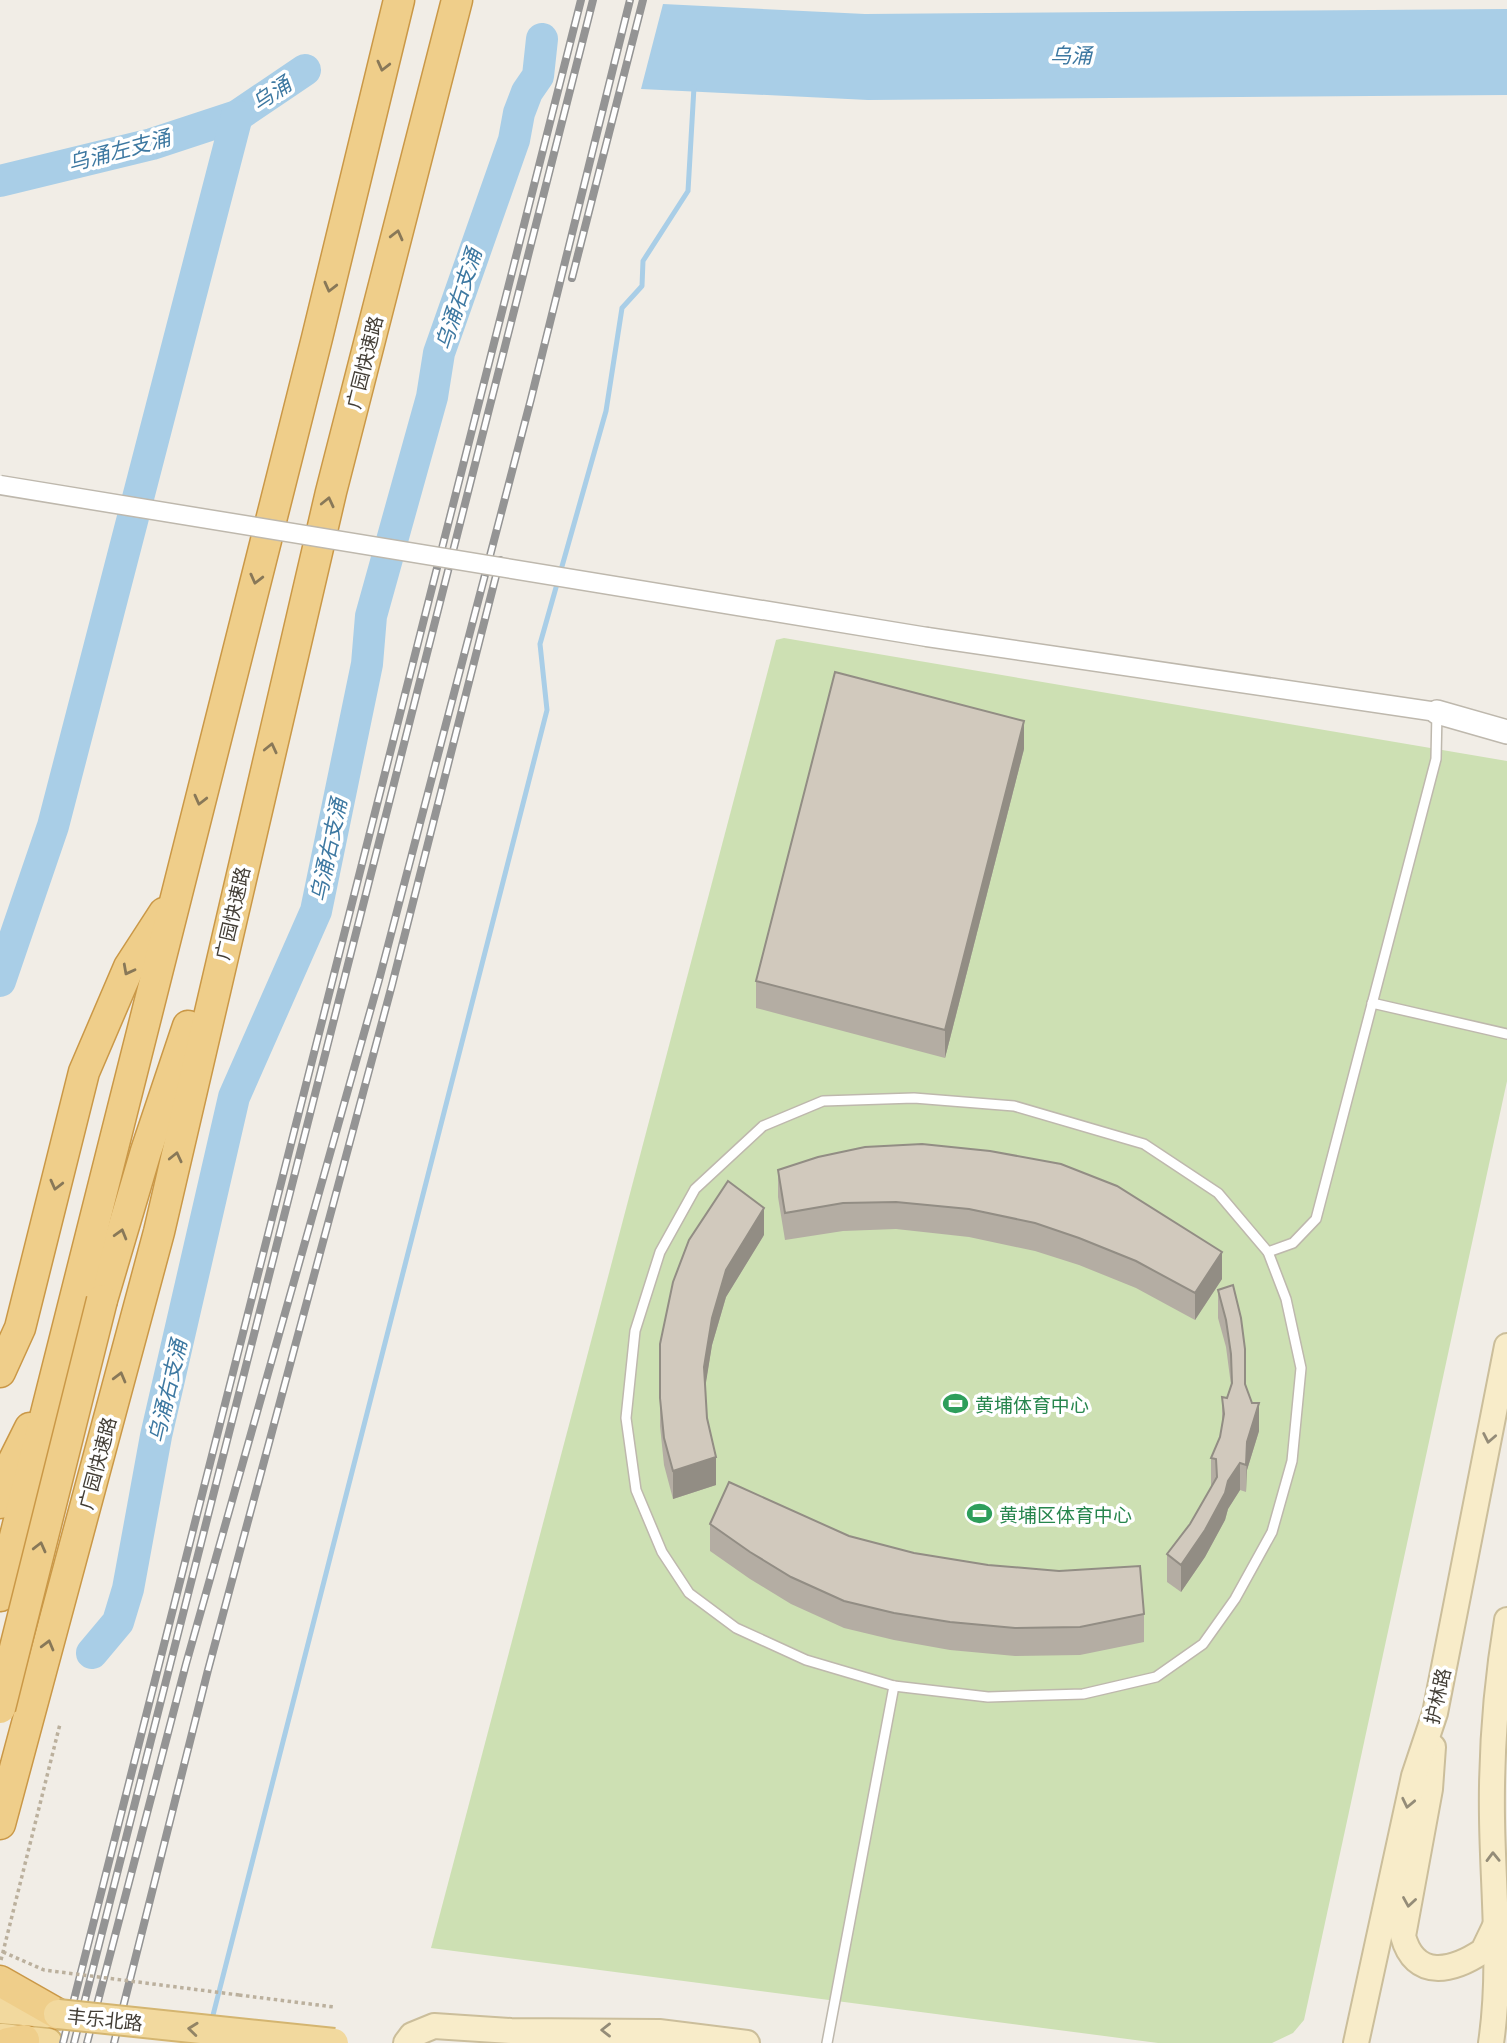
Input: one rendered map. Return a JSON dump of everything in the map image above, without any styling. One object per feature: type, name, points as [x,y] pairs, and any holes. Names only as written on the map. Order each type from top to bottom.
[{"type":"highway","points":[[0,1597],[21,1470],[58,1371],[399,0]]},
{"type":"highway","name":"广园快速路","points":[[0,1824],[159,1232],[334,478],[457,0]]},
{"type":"highway","points":[[0,1708],[102,1300],[146,1151],[244,862]]},
{"type":"highway","points":[[0,1372],[20,1328],[83,1072],[129,967],[177,892]]},
{"type":"highway","points":[[0,1503],[21,1470]]},
{"type":"highway","points":[[0,1615],[15,1634],[23,1659],[24,1734]]},
{"type":"highway","points":[[1,1967],[58,2014]]},
{"type":"main road","name":"护林路","points":[[1356,2043],[1414,1776],[1435,1713],[1507,1346]]},
{"type":"main road","points":[[1491,2043],[1496,1999],[1493,1741],[1507,1620]]},
{"type":"main road","points":[[1435,1713],[1430,1789],[1403,1936],[1406,1949],[1425,1966],[1448,1968],[1474,1958],[1483,1951],[1495,1925]]},
{"type":"main road","points":[[1495,1925],[1507,2015]]},
{"type":"main road","points":[[1345,2043],[1366,1996]]},
{"type":"main road","name":"丰乐北路","points":[[0,2009],[334,2043]]},
{"type":"main road","points":[[406,2043],[412,2035],[420,2031],[434,2026],[449,2026],[511,2031],[659,2032],[747,2043]]},
{"type":"street","points":[[0,485],[927,637],[1437,712],[1507,718]]},
{"type":"street","points":[[1437,712],[1507,732]]},
{"type":"lane","points":[[1268,1252],[1293,1243],[1316,1219],[1436,759],[1437,712]]},
{"type":"lane","points":[[1372,1003],[1507,1034]]},
{"type":"lane","points":[[914,1098],[1014,1106],[1144,1144],[1218,1193],[1268,1252],[1286,1299],[1301,1368],[1292,1461],[1272,1532],[1235,1599],[1203,1644],[1156,1677],[1083,1694],[988,1697],[894,1686],[806,1660],[736,1628],[689,1593],[662,1552],[635,1490],[626,1418],[635,1331],[660,1252],[695,1189],[763,1126],[823,1101],[914,1098]]},
{"type":"lane","points":[[827,2043],[894,1686]]},
{"type":"path","points":[[60,1724],[1,1967],[44,1970],[334,2007]]},
{"type":"green space","name":"黄埔区体育中心","points":[[784,638],[1507,761],[1507,1081],[1304,2020],[1293,2033],[1272,2043],[1158,2043],[431,1948],[776,640]]},
{"type":"water","name":"乌涌","points":[[663,4],[865,14],[1507,9],[1507,95],[868,100],[641,89]]},
{"type":"building","points":[[835,672],[1024,721],[945,1030],[756,981]]},
{"type":"building","points":[[922,1144],[990,1151],[1061,1164],[1117,1186],[1222,1252],[1195,1293],[1136,1261],[1079,1238],[1035,1223],[969,1209],[896,1202],[843,1203],[785,1213],[778,1170],[818,1157],[865,1147]]},
{"type":"building","points":[[728,1181],[764,1208],[726,1270],[712,1318],[704,1367],[707,1418],[716,1457],[673,1471],[664,1438],[660,1398],[660,1344],[673,1282],[689,1240]]},
{"type":"building","points":[[1233,1285],[1245,1349],[1245,1384],[1252,1403],[1259,1403],[1247,1442],[1246,1465],[1240,1463],[1228,1481],[1225,1493],[1205,1530],[1181,1565],[1167,1554],[1190,1524],[1217,1477],[1216,1459],[1211,1458],[1220,1437],[1224,1414],[1222,1397],[1227,1398],[1232,1383],[1226,1320],[1218,1290]]},
{"type":"building","points":[[729,1482],[849,1536],[914,1553],[988,1565],[1059,1571],[1140,1566],[1144,1614],[1080,1627],[1015,1628],[950,1622],[844,1601],[791,1577],[710,1524]]},
{"type":"waterway","name":"乌涌右支涌","points":[[92,1653],[118,1622],[128,1589],[156,1436],[234,1097],[316,911],[367,664],[371,616],[432,397],[439,353],[514,140],[519,113],[527,92],[538,76],[542,39]]},
{"type":"waterway","name":"乌涌左支涌","points":[[0,181],[152,144],[237,116],[305,70]]},
{"type":"waterway","points":[[211,2023],[547,710],[540,644],[606,411],[622,308],[642,286],[643,261],[688,191],[694,87]]},
{"type":"waterway","name":"乌涌右支涌","points":[[0,981],[53,826],[237,116]]},
{"type":"railway","points":[[63,2043],[581,0]]},
{"type":"railway","points":[[74,2043],[593,0]]},
{"type":"railway","points":[[87,2043],[186,1664],[379,980],[531,399],[630,0]]},
{"type":"railway","points":[[572,278],[643,0]]},
{"type":"railway","points":[[114,2043],[208,1670],[392,985],[500,560]]},
{"type":"place","name":"黄埔体育中心","points":[[955,1404]]},
{"type":"place","name":"黄埔区体育中心","points":[[979,1514]]}]
